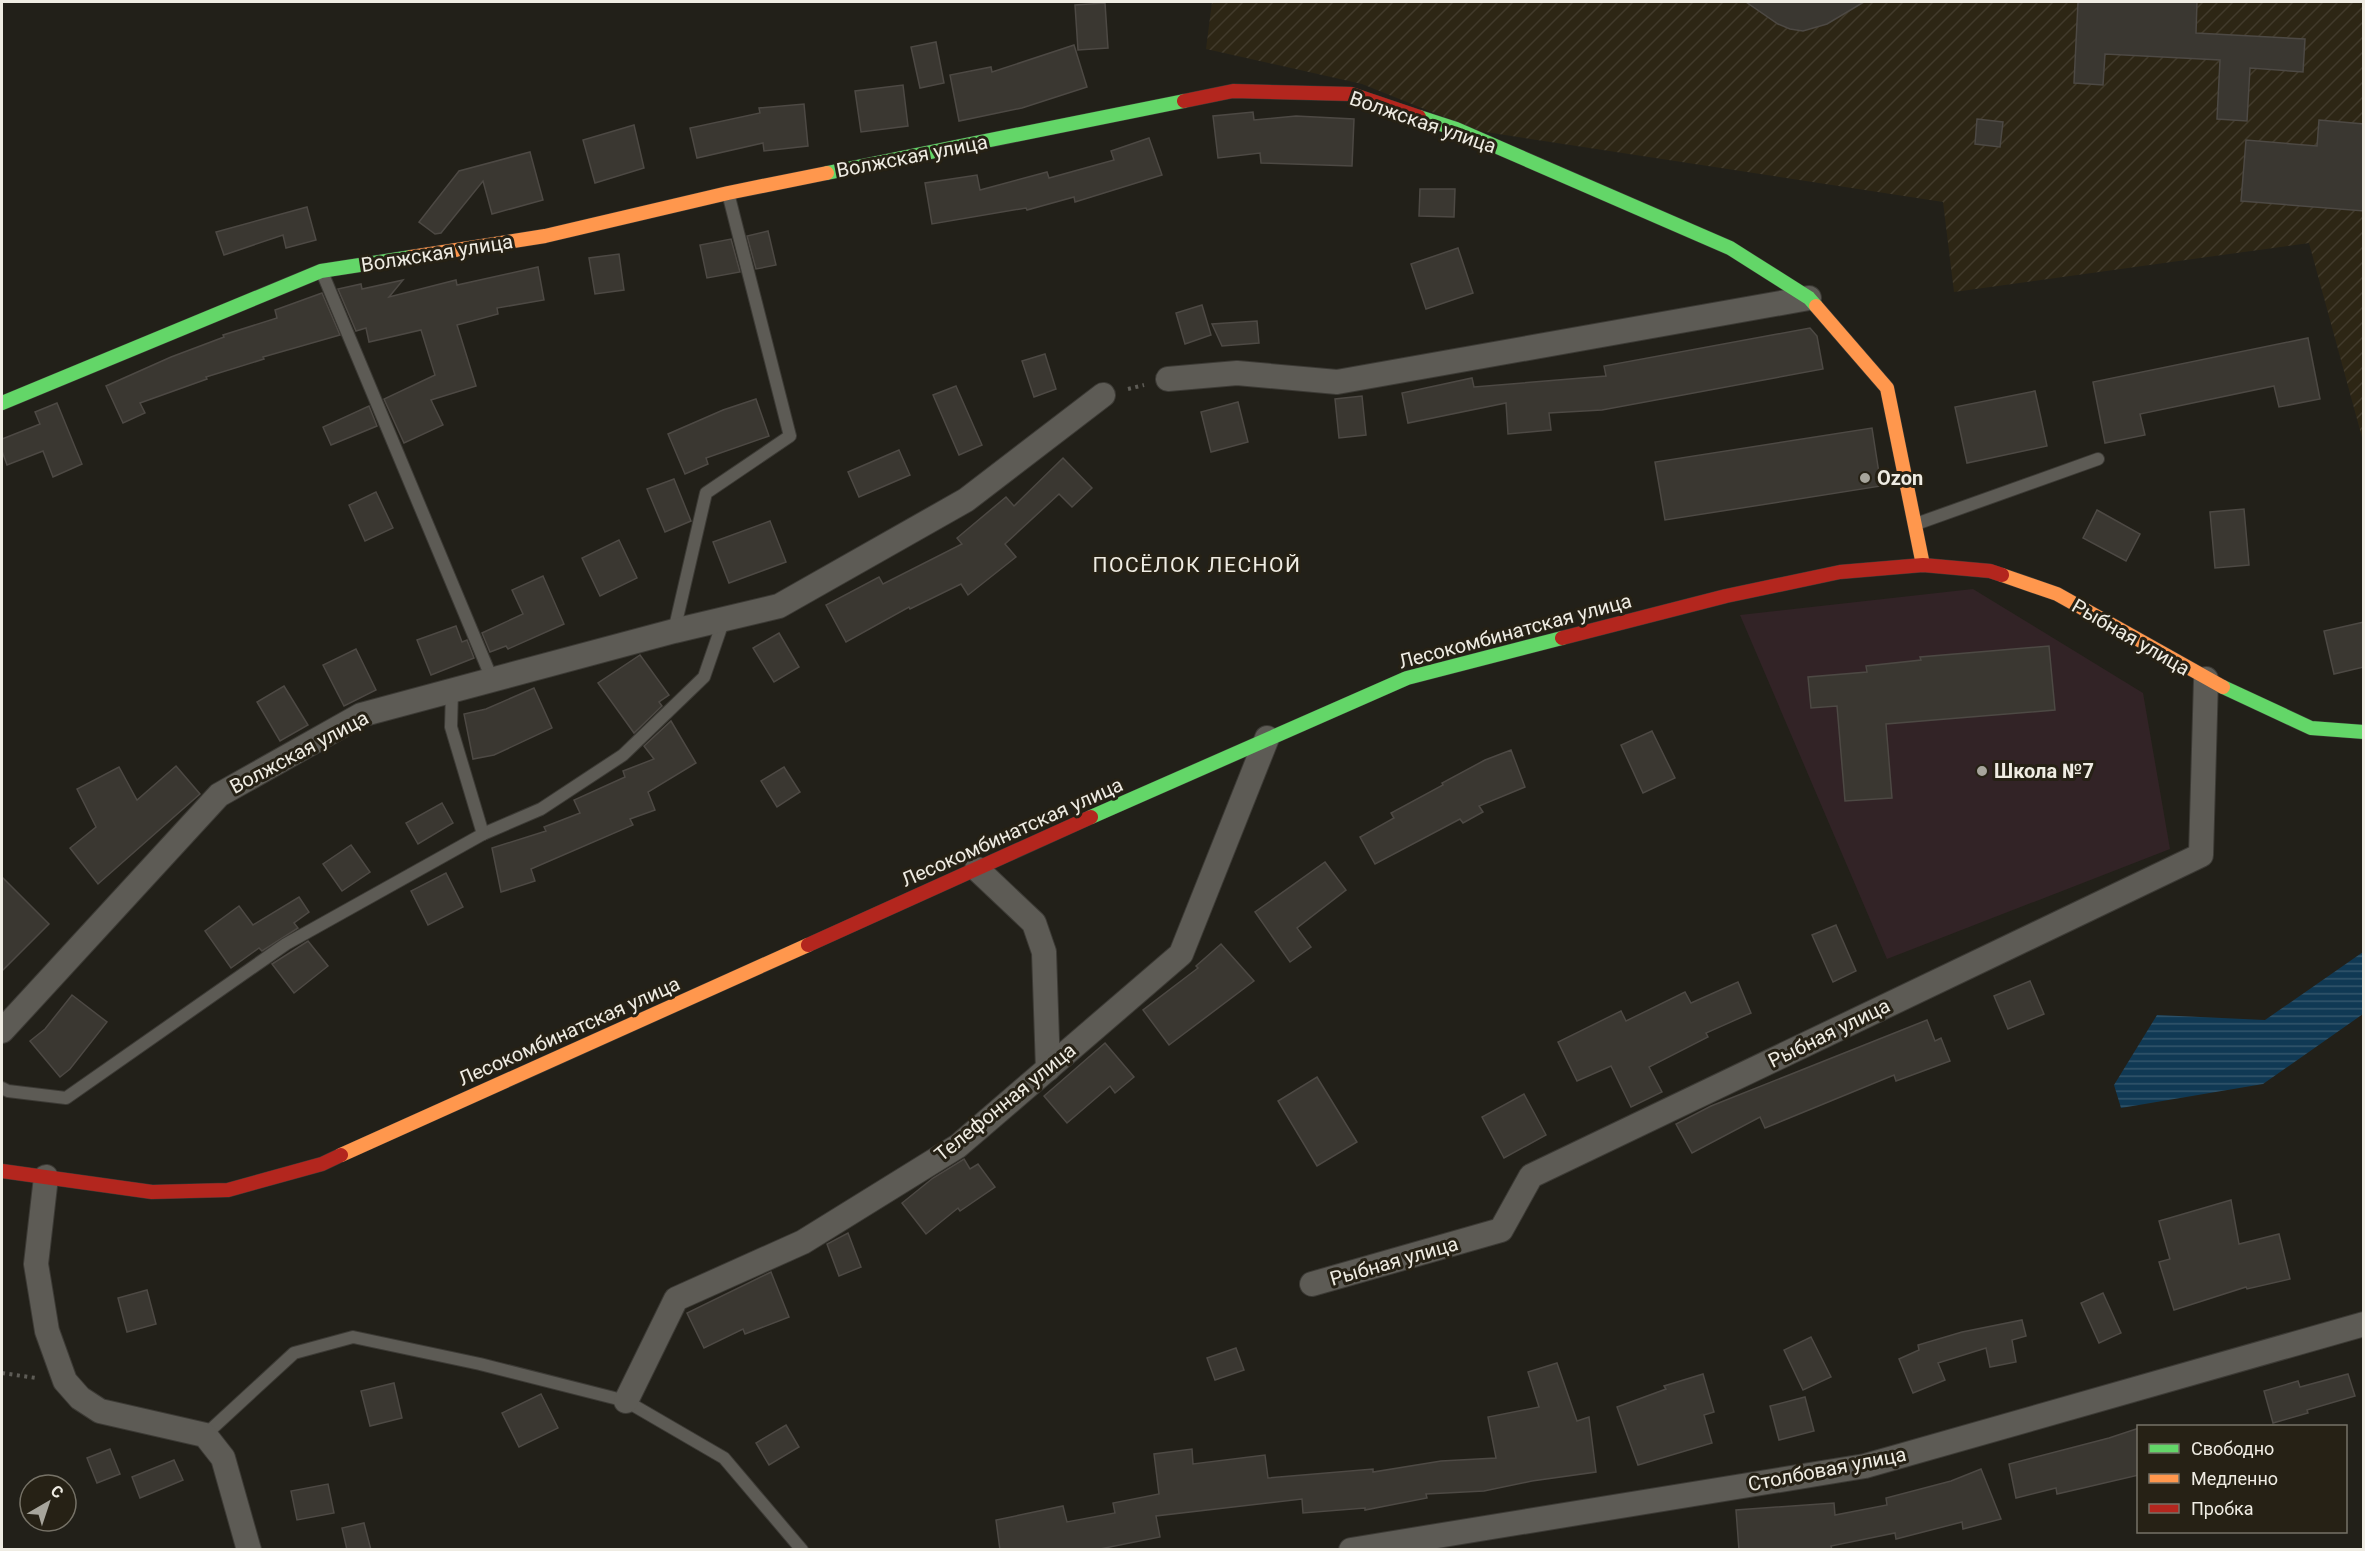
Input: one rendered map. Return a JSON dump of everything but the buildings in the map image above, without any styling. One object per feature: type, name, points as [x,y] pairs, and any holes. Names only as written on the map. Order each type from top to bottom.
[{"type":"street","name":"Волжская улица","points":[[2,403],[321,271],[545,236],[728,193],[1233,92],[1351,94],[1456,129],[1730,248],[1809,298],[1887,388],[1923,565]]},
{"type":"street","points":[[1168,379],[1237,373],[1337,382],[1809,298]]},
{"type":"street","name":"Волжская улица","points":[[2,1031],[219,795],[361,715],[674,631],[779,606],[966,500],[1103,395]]},
{"type":"street","name":"Лесокомбинатская улица","points":[[2,1171],[152,1192],[228,1191],[322,1164],[1267,738],[1407,678],[1726,596],[1840,572],[1923,565],[1990,571],[2057,594]]},
{"type":"street","name":"Рыбная улица","points":[[2057,594],[2206,679],[2311,728],[2364,732]]},
{"type":"street","name":"Рыбная улица","points":[[1312,1284],[1501,1230],[1531,1176],[2201,855],[2206,679]]},
{"type":"street","name":"Телефонная улица","points":[[626,1401],[676,1299],[803,1242],[958,1146],[1181,954],[1267,738]]},
{"type":"street","points":[[977,869],[1034,923],[1044,952],[1048,1069]]},
{"type":"street","points":[[46,1177],[36,1264],[48,1331],[65,1381],[80,1398],[100,1411],[205,1435],[223,1458],[249,1550]]},
{"type":"street","name":"Столбовая улица","points":[[1351,1550],[1865,1466],[2364,1324]]},
{"type":"lane","points":[[674,631],[706,493],[790,436],[728,193]]},
{"type":"lane","points":[[321,271],[492,680]]},
{"type":"lane","points":[[1915,524],[2098,459]]},
{"type":"lane","points":[[2,1088],[8,1091],[66,1098],[286,944],[483,834],[541,808],[623,755],[704,677],[724,619]]},
{"type":"lane","points":[[452,690],[451,728],[483,834]]},
{"type":"lane","points":[[205,1435],[294,1353],[353,1337],[480,1364],[626,1401],[724,1458],[802,1550]]},
{"type":"path","points":[[1103,395],[1168,379]]},
{"type":"shaded area","points":[[1212,2],[2363,2],[2363,441],[2309,243],[1954,292],[1943,202],[1479,131],[1362,84],[1206,49]]},
{"type":"shaded area","name":"Школа №7","points":[[1973,589],[2143,693],[2170,849],[1887,959],[1740,615]]},
{"type":"water","points":[[2363,952],[2363,1014],[2263,1084],[2121,1108],[2114,1085],[2157,1015],[2265,1020]]},
{"type":"traffic: fast","points":[[827,173],[1184,101]]},
{"type":"traffic: fast","points":[[1419,117],[1456,129],[1730,248],[1809,298],[1816,306]]},
{"type":"traffic: fast","points":[[2,403],[321,271],[411,257]]},
{"type":"traffic: fast","points":[[1091,817],[1407,678],[1562,638]]},
{"type":"traffic: fast","points":[[2223,687],[2311,728],[2364,732]]},
{"type":"traffic: slow","points":[[411,257],[545,236],[728,193],[827,173]]},
{"type":"traffic: slow","points":[[1816,306],[1887,388],[1923,565]]},
{"type":"traffic: slow","points":[[2002,575],[2057,594],[2223,687]]},
{"type":"traffic: slow","points":[[341,1155],[808,945]]},
{"type":"traffic: jam","points":[[1184,101],[1233,91],[1351,94],[1419,117]]},
{"type":"traffic: jam","points":[[1562,638],[1726,596],[1840,572],[1923,565],[1990,571],[2002,575]]},
{"type":"traffic: jam","points":[[808,945],[1091,817]]},
{"type":"traffic: jam","points":[[2,1171],[152,1192],[228,1190],[322,1164],[341,1155]]},
{"type":"place","name":"Ozon","points":[[1865,478]]},
{"type":"place","name":"Школа №7","points":[[1982,771]]},
{"type":"district","name":"ПОСЁЛОК ЛЕСНОЙ","points":[[1197,565]]}]
